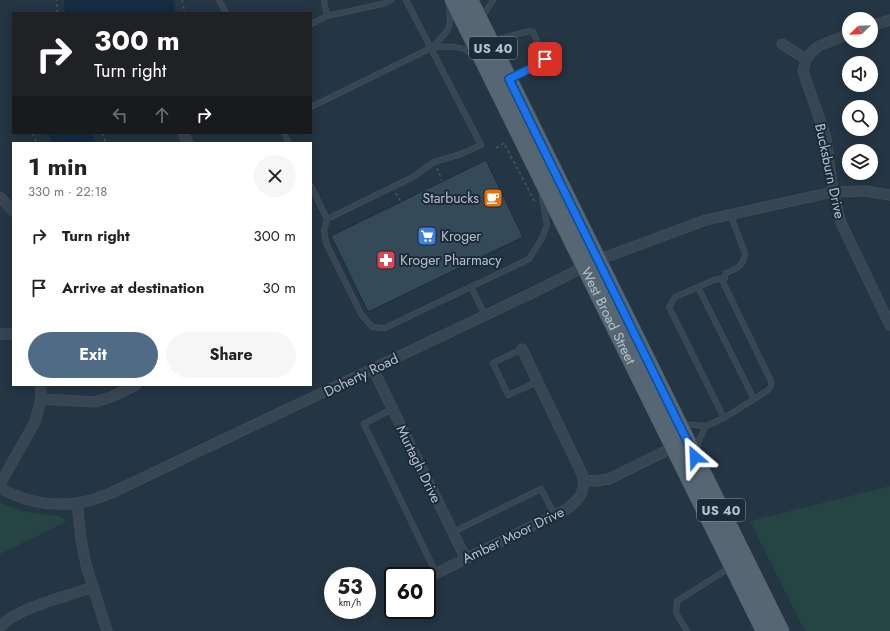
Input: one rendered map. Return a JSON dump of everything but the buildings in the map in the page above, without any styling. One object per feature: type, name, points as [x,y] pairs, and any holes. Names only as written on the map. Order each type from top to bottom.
[{"type":"main road","name":"West Broad Street","points":[[453,0],[528,152],[591,263],[679,424],[781,631]]},
{"type":"main road","name":"West Broad Street","points":[[470,0],[509,79],[674,447],[764,631]]},
{"type":"street","points":[[878,24],[890,20]]},
{"type":"street","points":[[782,44],[806,59],[820,46],[842,37]]},
{"type":"street","name":"Bucksburn Drive","points":[[806,59],[803,71],[826,138],[833,192],[841,223],[890,324]]},
{"type":"street","name":"Doherty Road","points":[[0,488],[12,494],[36,502],[66,504],[78,503],[109,494],[530,294],[591,263],[706,220],[730,214],[833,192],[865,191],[890,195]]},
{"type":"street","points":[[0,197],[12,210]]},
{"type":"street","points":[[0,334],[12,334]]},
{"type":"street","points":[[522,350],[584,480],[596,481],[609,479],[674,447]]},
{"type":"street","name":"Murtagh Drive","points":[[373,369],[466,559]]},
{"type":"street","points":[[0,484],[35,422],[41,399],[41,386]]},
{"type":"street","points":[[41,399],[95,402],[111,397],[134,386]]},
{"type":"street","name":"Amber Moor Drive","points":[[436,574],[567,509],[577,502],[583,490],[584,480]]},
{"type":"street","points":[[78,503],[81,539],[86,566],[107,631]]},
{"type":"street","points":[[0,627],[12,617],[24,610],[93,587]]},
{"type":"lane","points":[[219,0],[225,12]]},
{"type":"lane","points":[[324,0],[327,16]]},
{"type":"lane","points":[[312,24],[327,16],[382,4],[391,0]]},
{"type":"lane","points":[[327,219],[413,177],[434,162],[461,154],[481,145],[406,0]]},
{"type":"lane","points":[[431,48],[449,30],[451,20],[447,0]]},
{"type":"lane","points":[[480,21],[493,0]]},
{"type":"lane","points":[[490,41],[529,31],[533,32],[546,61],[509,79]]},
{"type":"lane","points":[[312,107],[431,48],[455,46],[472,54],[488,71]]},
{"type":"lane","points":[[528,152],[539,187]]},
{"type":"lane","points":[[312,188],[327,219],[324,231],[326,243],[361,314],[372,327],[385,328],[529,259],[542,238],[547,225],[541,194]]},
{"type":"lane","points":[[679,424],[706,426],[724,418],[767,391],[771,386],[771,380],[723,282],[726,273],[737,269],[744,260],[745,253],[730,214]]},
{"type":"lane","points":[[724,418],[669,307],[675,296],[714,280],[725,278]]},
{"type":"lane","points":[[471,287],[485,315]]},
{"type":"lane","points":[[698,287],[754,399]]},
{"type":"lane","points":[[522,350],[493,363],[508,395],[537,382]]},
{"type":"lane","points":[[392,409],[364,424],[427,567]]},
{"type":"lane","points":[[695,457],[699,440],[706,426]]},
{"type":"lane","points":[[453,532],[541,489],[555,515]]},
{"type":"lane","points":[[687,631],[676,613],[677,601],[732,566]]},
{"type":"path","points":[[57,0],[57,12]]},
{"type":"path","points":[[182,0],[185,12]]},
{"type":"path","points":[[496,148],[504,143],[536,205]]},
{"type":"path","points":[[434,162],[442,181]]},
{"type":"path","points":[[392,188],[401,202]]},
{"type":"green space","points":[[890,486],[890,631],[805,631],[750,521]]},
{"type":"green space","points":[[0,503],[26,512],[59,516],[66,522],[0,554]]},
{"type":"water","points":[[64,0],[173,0],[175,12],[65,12]]},
{"type":"water","points":[[47,134],[93,134],[95,142],[52,142]]},
{"type":"place","name":"Starbucks","points":[[493,198]]},
{"type":"place","name":"Kroger","points":[[427,236]]},
{"type":"place","name":"Kroger Pharmacy","points":[[386,260]]},
{"type":"route","points":[[545,59],[546,61],[509,79],[695,457]]}]
